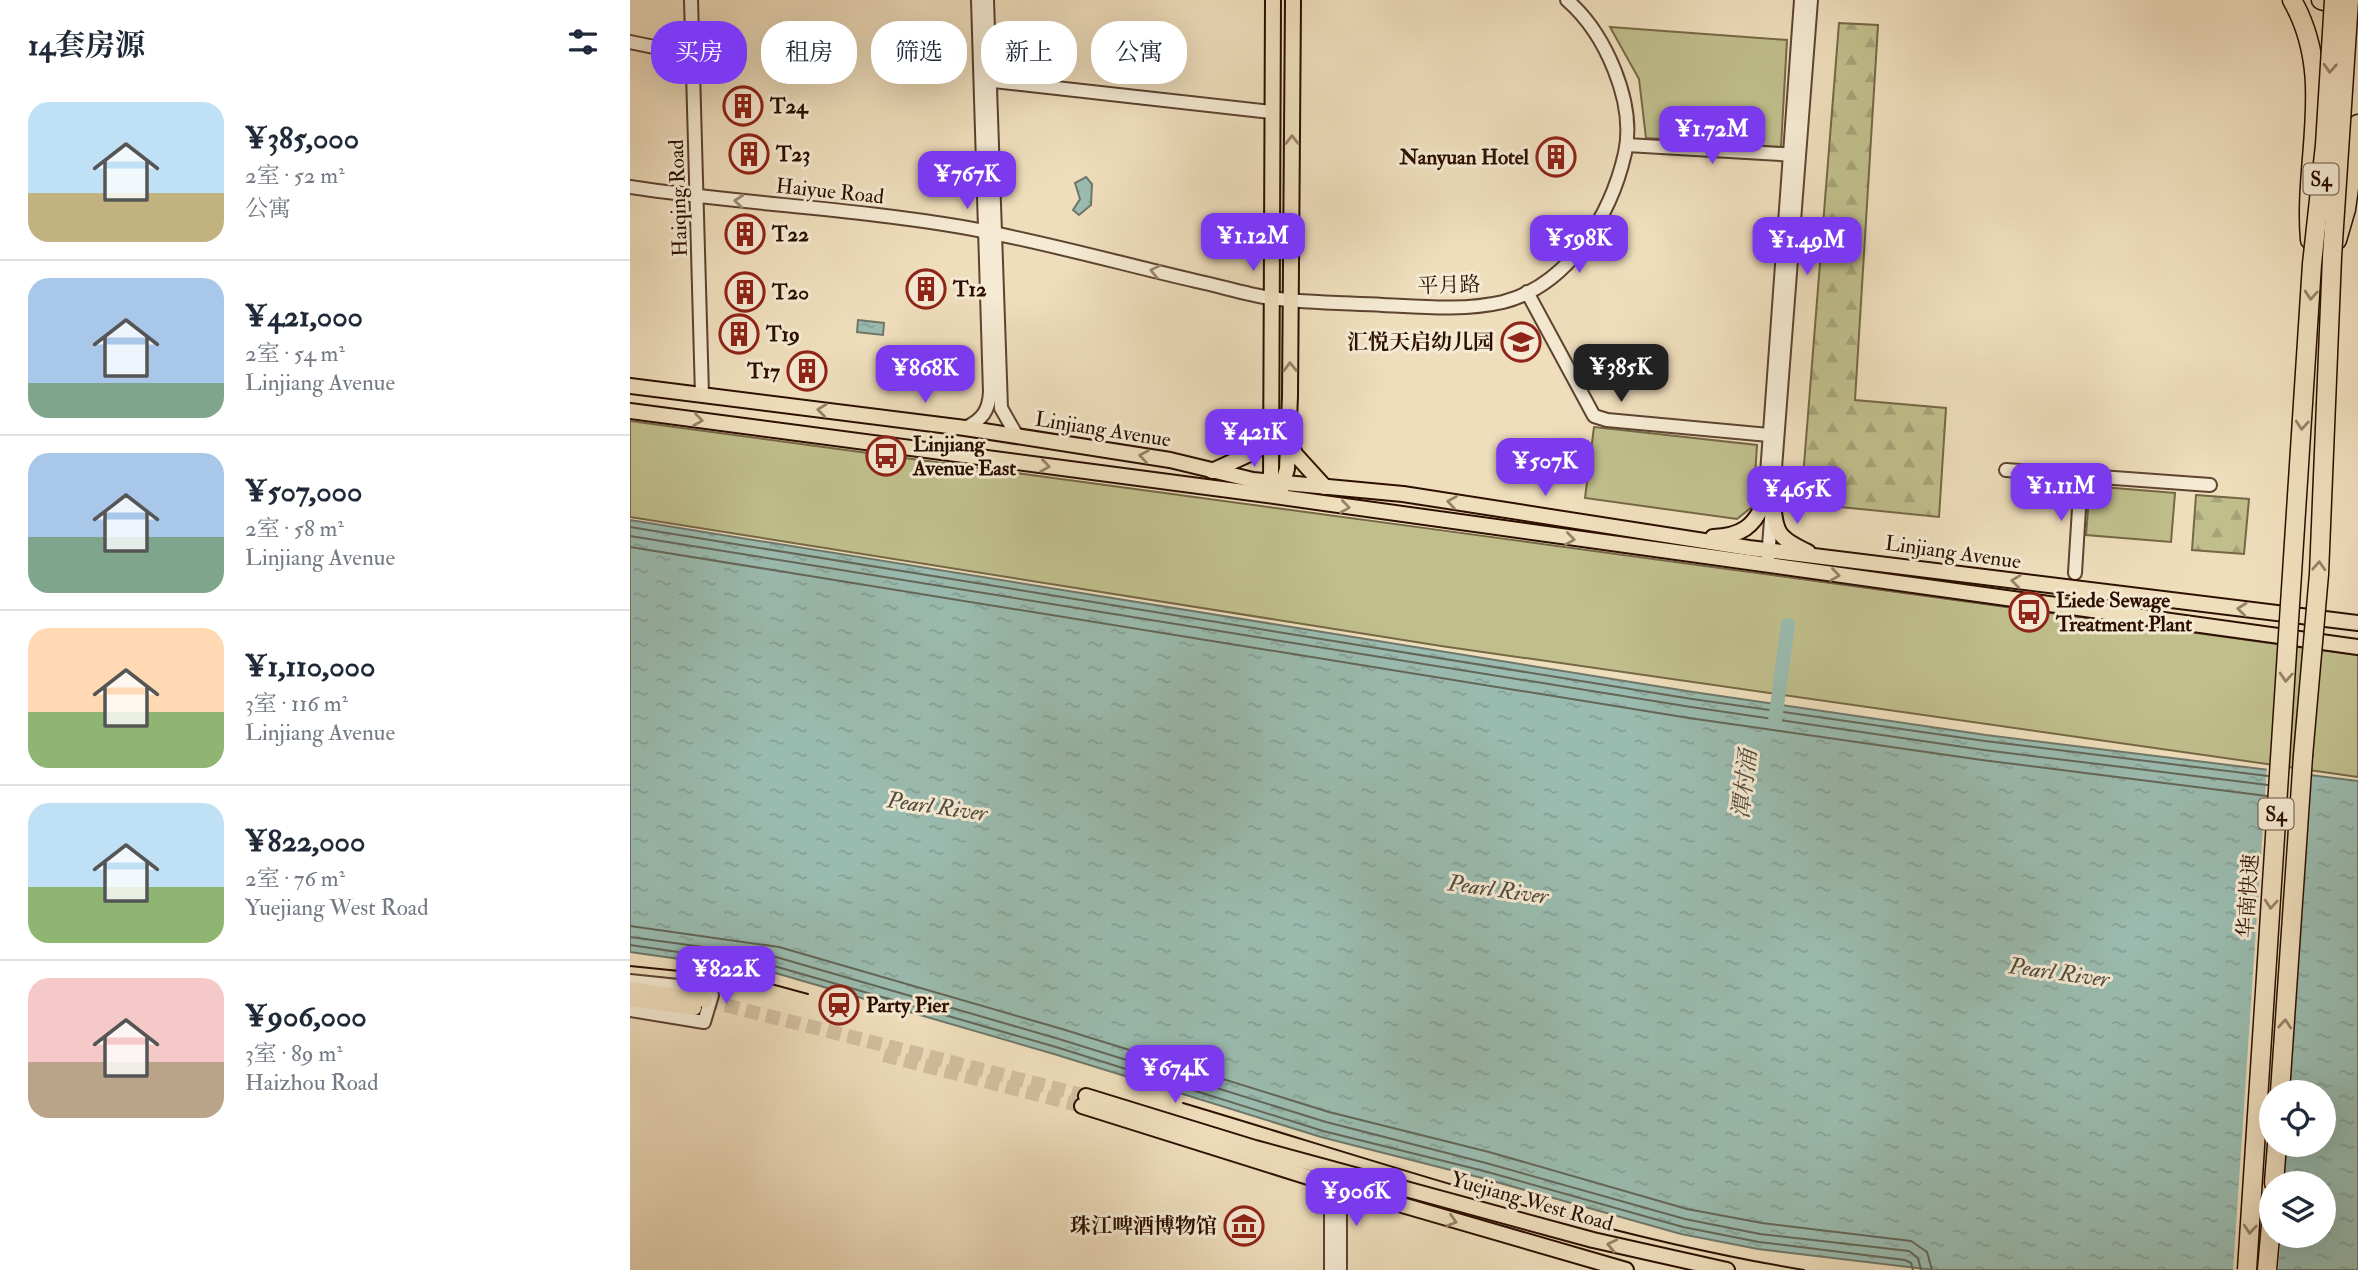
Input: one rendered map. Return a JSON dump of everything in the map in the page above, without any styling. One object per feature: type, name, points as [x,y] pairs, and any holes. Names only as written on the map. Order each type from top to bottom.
[{"type":"highway","points":[[2292,0],[2310,41],[2315,69],[2308,208],[2312,264]]},
{"type":"highway","points":[[2321,0],[2358,10]]},
{"type":"highway","name":"S4","points":[[2312,264],[2325,145],[2334,0]]},
{"type":"highway","name":"S4","points":[[2281,1080],[2319,574],[2332,257],[2350,0]]},
{"type":"highway","points":[[2332,257],[2346,209],[2358,124]]},
{"type":"highway","name":"华南快速","points":[[2247,1270],[2312,264]]},
{"type":"highway","points":[[2267,1270],[2269,1248]]},
{"type":"main road","points":[[1273,0],[1271,433],[1278,497]]},
{"type":"main road","points":[[1278,482],[1289,436],[1293,0]]},
{"type":"main road","name":"Linjiang Avenue","points":[[630,386],[965,428],[1170,460],[1211,471],[1278,482],[1403,494],[1766,550],[2358,623]]},
{"type":"main road","name":"Linjiang Avenue","points":[[630,411],[1278,497],[1643,550],[2358,647]]},
{"type":"main road","points":[[1271,433],[1279,442],[1289,436]]},
{"type":"main road","points":[[1211,471],[1254,452],[1271,433]]},
{"type":"main road","points":[[1289,436],[1295,454],[1325,487]]},
{"type":"main road","points":[[1166,482],[1175,480],[1178,475],[1175,464],[1170,460]]},
{"type":"main road","points":[[1403,494],[1395,503],[1396,510],[1404,515]]},
{"type":"main road","points":[[1687,538],[1735,535],[1754,522],[1769,501]]},
{"type":"main road","points":[[1769,501],[1779,535],[1815,556]]},
{"type":"main road","points":[[1643,550],[1652,545],[1653,540],[1646,531]]},
{"type":"main road","points":[[630,989],[704,1005],[630,999]]},
{"type":"main road","name":"Yuejiang West Road","points":[[1626,1270],[1592,1266],[1335,1185],[1084,1101],[1593,1240],[1727,1270]]},
{"type":"street","name":"Haiqing Road","points":[[691,0],[692,21]]},
{"type":"street","points":[[978,0],[981,34]]},
{"type":"street","points":[[986,21],[987,0]]},
{"type":"street","name":"平月路","points":[[1270,298],[1450,308],[1503,302],[1527,292],[1566,265],[1600,224],[1618,186],[1627,145],[1620,91],[1605,48],[1589,22],[1567,0]]},
{"type":"street","points":[[1764,565],[1795,155],[1801,0]]},
{"type":"street","points":[[1769,501],[1769,435],[1811,0]]},
{"type":"street","points":[[630,42],[651,46]]},
{"type":"street","name":"Haiqing Road","points":[[694,84],[702,395]]},
{"type":"street","points":[[965,428],[981,418],[989,404],[985,84]]},
{"type":"street","points":[[1021,84],[1271,112]]},
{"type":"street","points":[[1627,145],[1795,155]]},
{"type":"street","name":"Haiyue Road","points":[[630,187],[697,198],[826,209],[989,233],[1270,298]]},
{"type":"street","points":[[989,233],[1001,408],[1008,425],[1017,436]]},
{"type":"street","points":[[1527,292],[1594,415],[1606,420],[1769,435]]},
{"type":"street","points":[[2006,470],[2210,485]]},
{"type":"street","points":[[2075,573],[2081,476]]},
{"type":"street","points":[[630,981],[678,986],[712,996],[704,1022],[630,1010]]},
{"type":"street","points":[[1331,1270],[1335,1185]]},
{"type":"street","points":[[1335,1185],[1340,1270]]},
{"type":"green space","points":[[1839,23],[1878,25],[1855,400],[1946,408],[1939,517],[1801,503]]},
{"type":"green space","points":[[1610,27],[1787,40],[1781,147],[1646,138],[1639,79]]},
{"type":"green space","points":[[630,421],[2358,655],[2358,777],[1441,646],[630,517]]},
{"type":"green space","points":[[1594,427],[1757,445],[1753,506],[1737,519],[1585,498]]},
{"type":"green space","points":[[2090,486],[2175,493],[2171,542],[2086,535]]},
{"type":"green space","points":[[2196,495],[2249,499],[2244,554],[2192,550]]},
{"type":"water","points":[[1086,177],[1092,184],[1091,205],[1079,215],[1073,210],[1080,199],[1075,183]]},
{"type":"water","points":[[858,320],[884,323],[883,335],[857,332]]},
{"type":"water","name":"Pearl River","points":[[630,520],[1693,692],[1986,735],[2358,781],[2358,1270],[1934,1270],[1758,1249],[1681,1234],[1482,1178],[1321,1137],[1054,1054],[772,972],[630,952]]},
{"type":"pier","points":[[2267,766],[2312,773],[2291,1080],[2259,1080],[2259,1157],[2286,1157],[2285,1171],[2259,1171],[2259,1248],[2280,1248],[2278,1270],[2233,1270]]},
{"type":"waterway","name":"潭村涌","points":[[1775,721],[1788,625]]},
{"type":"tunnel","points":[[705,1000],[1086,1096]]},
{"type":"tunnel","points":[[884,1055],[1082,1106]]},
{"type":"tram line","points":[[630,966],[749,978],[808,994]]},
{"type":"tram line","points":[[1183,1103],[1569,1218],[1647,1238],[1804,1270]]},
{"type":"place","name":"T24","points":[[743,106]]},
{"type":"place","name":"T23","points":[[749,154]]},
{"type":"place","name":"Nanyuan Hotel","points":[[1556,157]]},
{"type":"place","name":"T22","points":[[745,234]]},
{"type":"place","name":"T12","points":[[926,289]]},
{"type":"place","name":"T20","points":[[745,292]]},
{"type":"place","name":"T19","points":[[739,334]]},
{"type":"place","name":"汇悦天启幼儿园","points":[[1521,342]]},
{"type":"place","name":"T17","points":[[807,371]]},
{"type":"place","name":"Linjiang Avenue East","points":[[886,456]]},
{"type":"place","name":"Liede Sewage Treatment Plant","points":[[2029,612]]},
{"type":"place","name":"Party Pier","points":[[839,1005]]},
{"type":"place","name":"珠江啤酒博物馆","points":[[1244,1226]]}]
